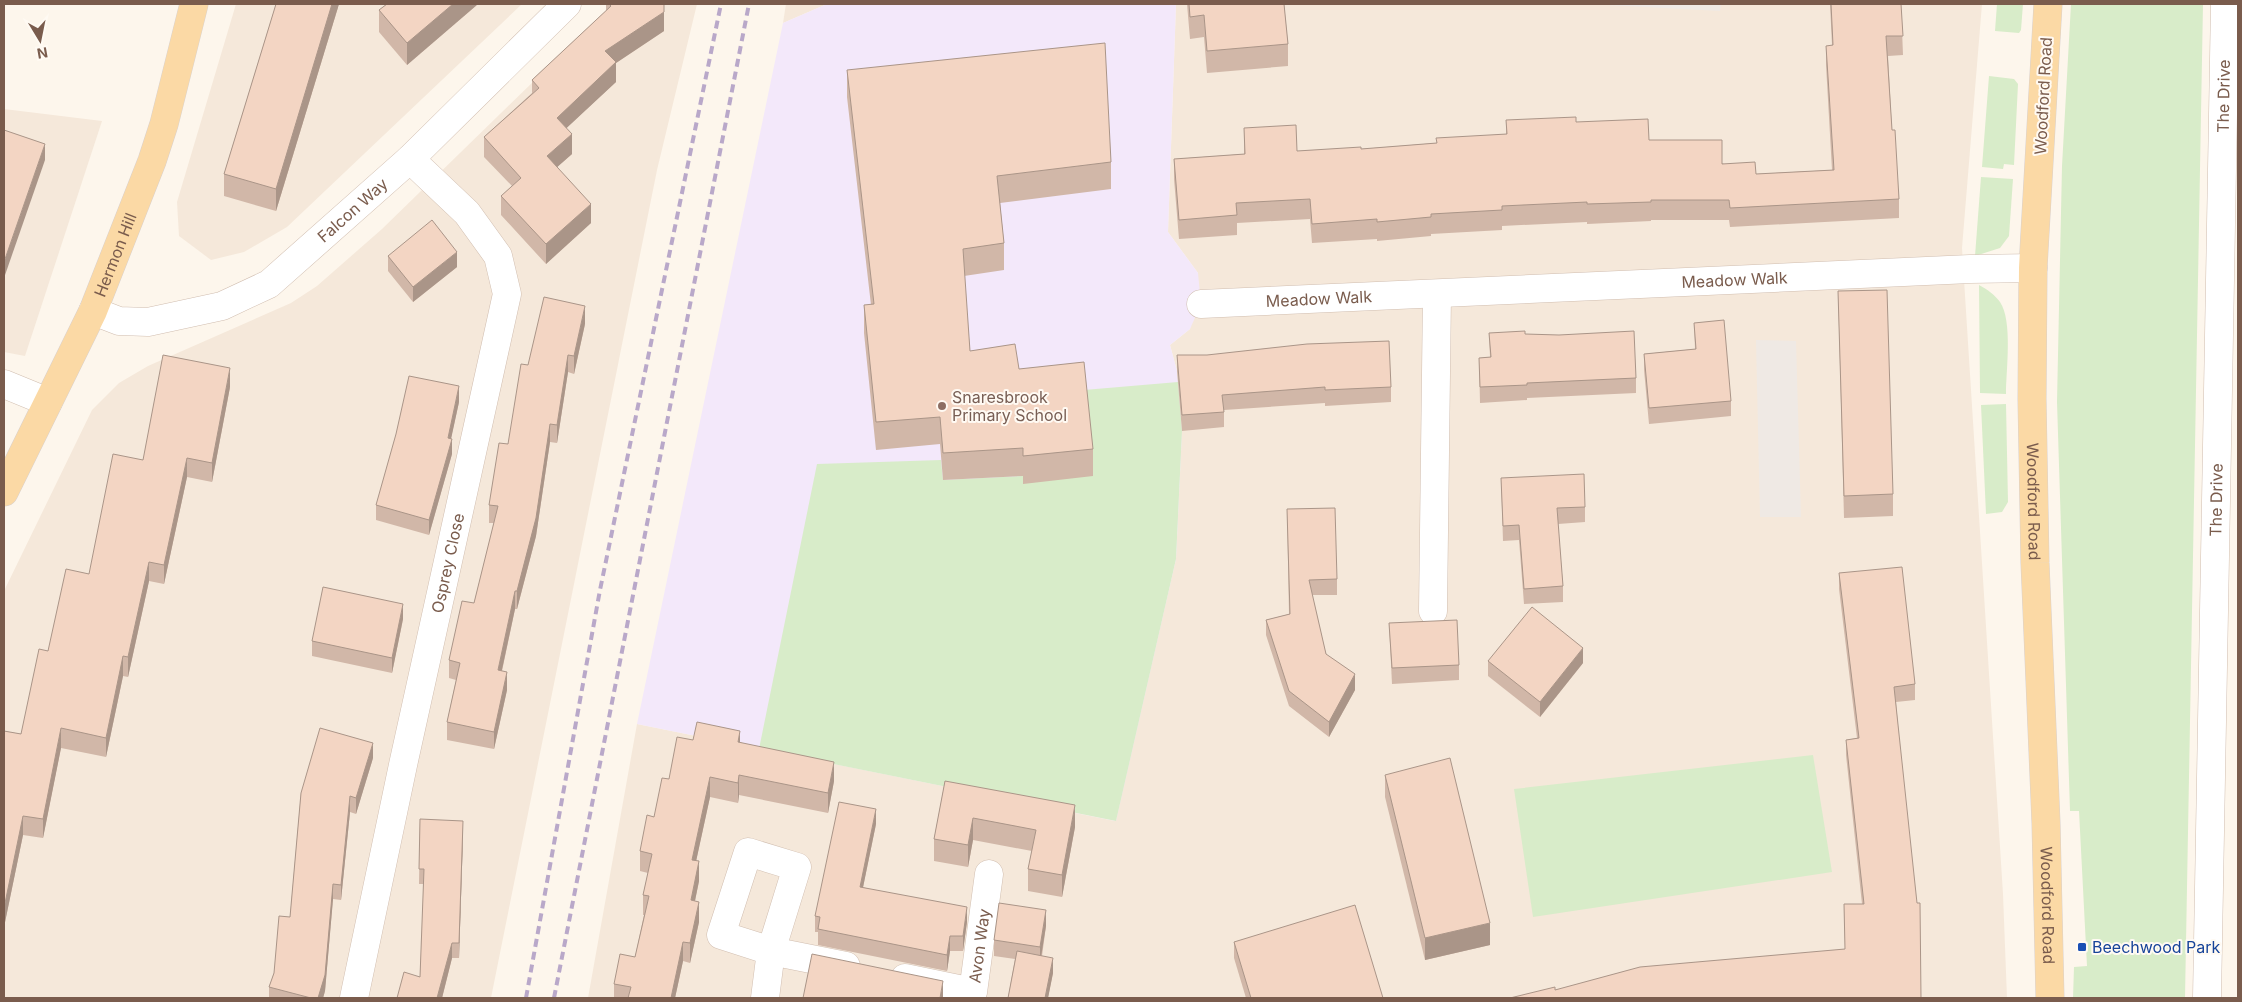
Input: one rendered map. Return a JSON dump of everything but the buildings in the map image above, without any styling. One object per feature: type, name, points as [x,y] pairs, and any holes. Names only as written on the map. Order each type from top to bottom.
[{"type":"main road","name":"Hermon Hill","points":[[4,492],[93,311],[155,152],[164,124],[194,4]]},
{"type":"main road","name":"Woodford Road","points":[[2048,4],[2033,268],[2032,476],[2046,828],[2050,998]]},
{"type":"street","name":"Falcon Way","points":[[93,311],[119,321],[148,322],[222,306],[269,284],[410,159],[567,4]]},
{"type":"street","name":"The Drive","points":[[2207,998],[2225,4]]},
{"type":"street","name":"Osprey Close","points":[[354,998],[403,765],[507,294],[498,256],[467,213],[410,159]]},
{"type":"street","name":"Meadow Walk","points":[[1201,304],[1970,269],[2033,268]]},
{"type":"street","points":[[1433,611],[1437,294]]},
{"type":"street","points":[[4,384],[48,402]]},
{"type":"street","name":"Avon Way","points":[[765,998],[771,951],[973,992],[989,874]]},
{"type":"shaded area","points":[[236,4],[522,4],[287,227],[244,252],[211,260],[179,236],[177,202]]},
{"type":"shaded area","points":[[613,4],[697,4],[657,170],[491,998],[4,998],[4,591],[92,410],[119,383],[148,366],[291,303],[317,286],[382,229]]},
{"type":"shaded area","points":[[786,4],[827,4],[783,23]]},
{"type":"shaded area","name":"Snaresbrook Primary School","points":[[827,4],[1176,4],[1168,232],[1198,273],[1201,304],[1190,329],[1170,345],[1177,371],[1182,431],[1176,559],[1116,821],[637,724],[783,23]]},
{"type":"shaded area","points":[[1176,4],[1982,4],[1962,248],[2003,894],[2007,998],[588,998],[637,724],[1115,821],[1176,559],[1182,431],[1177,371],[1170,345],[1190,329],[1198,273],[1168,232]]},
{"type":"shaded area","points":[[1587,4],[1721,4],[1720,11]]},
{"type":"shaded area","points":[[4,109],[102,121],[25,356],[4,352]]},
{"type":"shaded area","points":[[1756,340],[1796,341],[1801,517],[1760,517]]},
{"type":"green space","points":[[1997,4],[2023,4],[2021,30],[2019,33],[1995,31]]},
{"type":"green space","points":[[2071,4],[2203,4],[2185,998],[2073,998],[2074,967],[2087,966],[2079,811],[2070,811],[2057,402],[2062,166]]},
{"type":"green space","points":[[1989,76],[2014,79],[2018,84],[2014,165],[2004,164],[2003,169],[1982,167]]},
{"type":"green space","points":[[1981,177],[2013,179],[2009,236],[2000,248],[1975,256]]},
{"type":"green space","points":[[1979,285],[1996,297],[2004,310],[2008,333],[2006,394],[1980,393]]},
{"type":"green space","points":[[1178,382],[1182,431],[1176,559],[1116,821],[759,749],[817,464],[941,460],[943,480],[1023,476],[1023,484],[1084,390]]},
{"type":"green space","points":[[2006,404],[2008,502],[2002,512],[1986,514],[1981,405]]},
{"type":"green space","points":[[1813,755],[1832,872],[1533,917],[1514,789]]},
{"type":"railway","points":[[526,998],[600,590],[721,4]]},
{"type":"railway","points":[[554,998],[749,4]]},
{"type":"place","name":"Snaresbrook Primary School","points":[[942,406]]},
{"type":"place","name":"Beechwood Park","points":[[2082,947]]}]
